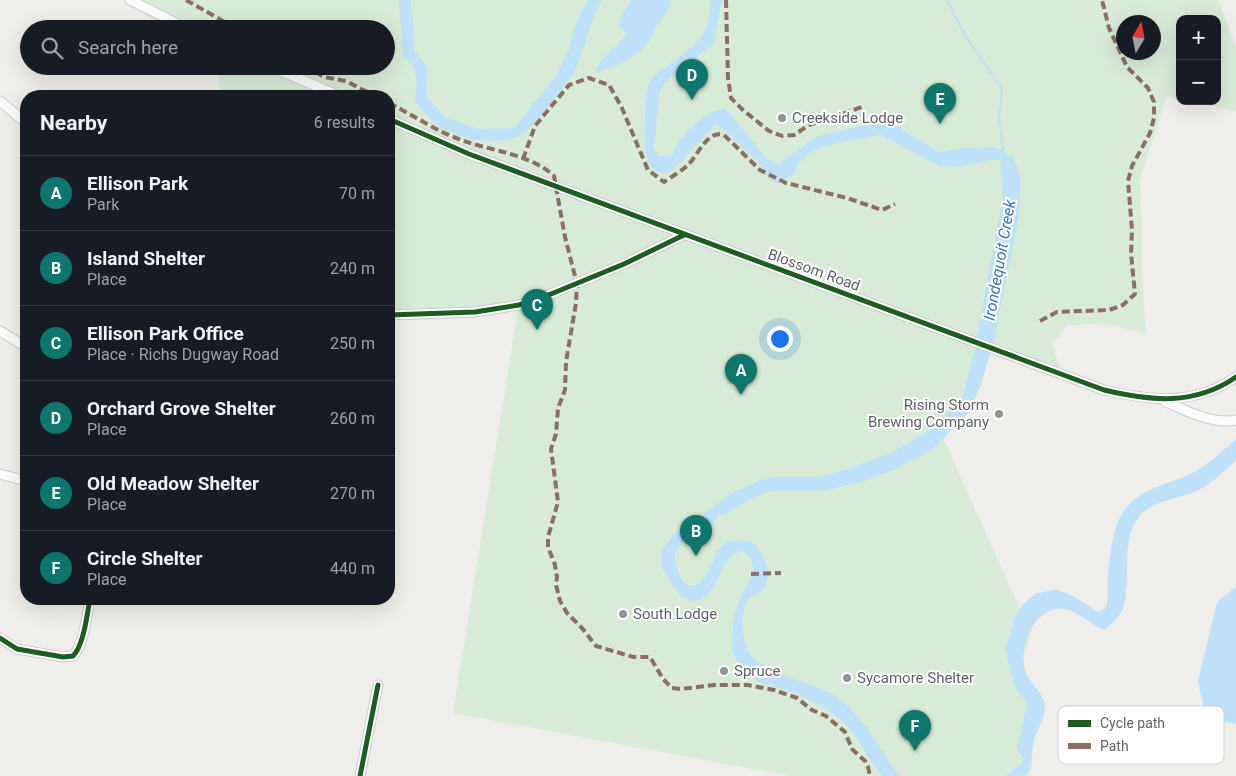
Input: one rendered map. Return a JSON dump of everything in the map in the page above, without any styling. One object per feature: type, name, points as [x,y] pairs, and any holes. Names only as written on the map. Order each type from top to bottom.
[{"type":"street","points":[[130,0],[170,20]]},
{"type":"street","points":[[291,75],[325,90]]},
{"type":"street","points":[[0,101],[20,118]]},
{"type":"street","name":"Blossom Road","points":[[395,122],[469,154],[1104,390],[1128,396],[1161,400],[1210,391],[1236,377]]},
{"type":"street","points":[[395,315],[475,312],[519,305],[552,294],[624,264],[684,234]]},
{"type":"street","points":[[0,331],[20,343]]},
{"type":"street","points":[[1161,400],[1222,421],[1236,420]]},
{"type":"street","points":[[0,474],[20,479]]},
{"type":"street","points":[[0,638],[18,649],[63,657],[73,656],[80,644],[89,605]]},
{"type":"street","points":[[360,776],[378,685]]},
{"type":"green space","points":[[142,0],[1218,0],[1236,47],[1236,111],[1209,105],[1221,105],[1221,15],[1176,15],[1176,98],[1167,96],[1140,180],[1142,273],[1146,334],[1101,323],[1067,326],[1052,344],[1060,368],[993,345],[974,401],[943,438],[1020,609],[1032,630],[1023,656],[1025,670],[1028,679],[1041,694],[1045,705],[1044,715],[1033,743],[1032,766],[1027,776],[790,776],[453,713],[519,303],[478,309],[395,310],[395,90],[220,90],[218,75],[395,75],[395,20],[185,20]]},
{"type":"water","points":[[399,0],[411,0],[415,50],[428,69],[426,96],[445,117],[478,129],[515,128],[555,78],[569,49],[575,25],[588,0],[602,0],[575,71],[535,123],[519,136],[506,140],[486,141],[473,139],[440,127],[428,117],[415,101],[416,76],[413,67],[403,56]]},
{"type":"water","points":[[631,0],[671,0],[662,21],[656,26],[653,35],[644,48],[625,62],[597,73],[595,70],[602,59],[625,37],[626,33],[618,25]]},
{"type":"water","name":"Irondequoit Creek","points":[[710,0],[722,0],[714,44],[666,81],[659,93],[654,149],[659,156],[672,155],[682,137],[696,123],[714,111],[726,109],[767,159],[779,164],[815,137],[863,125],[891,123],[939,152],[965,148],[994,147],[1014,157],[1020,178],[1020,211],[994,340],[980,387],[967,414],[933,449],[893,470],[868,480],[828,490],[770,491],[749,500],[726,514],[718,515],[712,525],[687,540],[676,552],[675,556],[675,562],[680,575],[684,581],[693,586],[704,578],[719,549],[725,544],[732,541],[743,541],[750,542],[756,546],[767,564],[768,576],[765,586],[760,592],[750,598],[744,609],[744,635],[746,646],[751,655],[770,669],[830,693],[841,700],[860,719],[900,776],[882,776],[852,732],[827,710],[796,694],[755,680],[742,668],[732,651],[732,637],[737,604],[752,574],[752,562],[749,556],[742,551],[733,555],[727,561],[710,592],[694,602],[682,597],[672,585],[662,567],[661,556],[663,548],[671,537],[688,522],[700,517],[730,494],[760,480],[774,477],[820,477],[890,454],[931,429],[958,402],[964,393],[974,352],[1003,197],[1000,160],[995,159],[961,167],[940,166],[881,135],[824,146],[812,151],[797,165],[795,173],[777,184],[768,178],[762,166],[722,128],[716,125],[674,169],[667,173],[656,172],[645,154],[644,133],[648,87],[650,81],[658,72],[685,53],[704,32],[708,23]]},
{"type":"water","points":[[1236,439],[1236,460],[1213,481],[1196,491],[1161,502],[1139,517],[1129,538],[1125,600],[1122,611],[1114,621],[1104,630],[1080,615],[1064,609],[1054,609],[1045,613],[1037,620],[1027,639],[1023,660],[1027,675],[1042,697],[1045,712],[1034,738],[1031,763],[1027,775],[1006,776],[1022,763],[1023,758],[1016,748],[1020,739],[1027,703],[1015,687],[1006,648],[1015,618],[1023,604],[1035,594],[1056,589],[1075,597],[1098,612],[1105,609],[1110,554],[1119,519],[1126,508],[1143,494],[1198,470]]},
{"type":"water","points":[[1236,587],[1236,724],[1224,722],[1224,706],[1204,706],[1198,682],[1217,602]]},
{"type":"waterway","points":[[947,0],[965,35],[1002,89],[999,118],[1003,151]]},
{"type":"marked path","points":[[186,0],[221,20]]},
{"type":"marked path","points":[[726,0],[728,78],[731,98],[769,131],[782,136],[794,135],[809,125],[865,106]]},
{"type":"marked path","points":[[1040,321],[1057,312],[1109,310],[1123,305],[1135,294],[1131,254],[1132,230],[1128,181],[1132,166],[1150,133],[1154,118],[1154,102],[1148,88],[1127,67],[1109,28],[1102,0]]},
{"type":"marked path","points":[[321,75],[346,81],[363,90]]},
{"type":"marked path","points":[[523,159],[535,126],[569,85],[589,78],[609,85],[621,106],[648,170],[664,182],[687,166],[703,144],[718,134],[724,135],[760,170],[786,183],[847,198],[882,210],[895,204]]},
{"type":"marked path","points":[[395,106],[452,136],[522,158],[545,169],[554,176],[565,237],[577,284],[576,303],[566,362],[565,390],[558,408],[556,434],[551,449],[558,502],[548,537],[548,547],[555,565],[556,585],[560,601],[567,613],[596,646],[633,657],[650,657],[663,679],[672,688],[748,685],[774,690],[797,698],[812,710],[826,716],[845,732],[852,749],[865,761],[870,776]]},
{"type":"marked path","points":[[751,574],[781,573]]},
{"type":"cycle path","points":[[395,122],[469,154],[1104,390],[1139,397],[1188,397],[1204,393],[1236,377]]},
{"type":"cycle path","points":[[395,315],[475,312],[519,305],[624,264],[684,235]]},
{"type":"cycle path","points":[[0,638],[17,649],[63,657],[73,656],[80,645],[89,605]]},
{"type":"cycle path","points":[[360,776],[378,685]]},
{"type":"place","name":"Orchard Grove Shelter","points":[[692,100]]},
{"type":"place","name":"Creekside Lodge","points":[[782,118]]},
{"type":"place","name":"Old Meadow Shelter","points":[[940,124]]},
{"type":"place","name":"Ellison Park Office","points":[[537,330]]},
{"type":"place","name":"Ellison Park","points":[[741,395]]},
{"type":"place","name":"Rising Storm Brewing Company","points":[[999,414]]},
{"type":"place","name":"Island Shelter","points":[[696,556]]},
{"type":"place","name":"South Lodge","points":[[623,614]]},
{"type":"place","name":"Spruce","points":[[724,671]]},
{"type":"place","name":"Sycamore Shelter","points":[[847,678]]},
{"type":"place","name":"Circle Shelter","points":[[915,751]]}]
